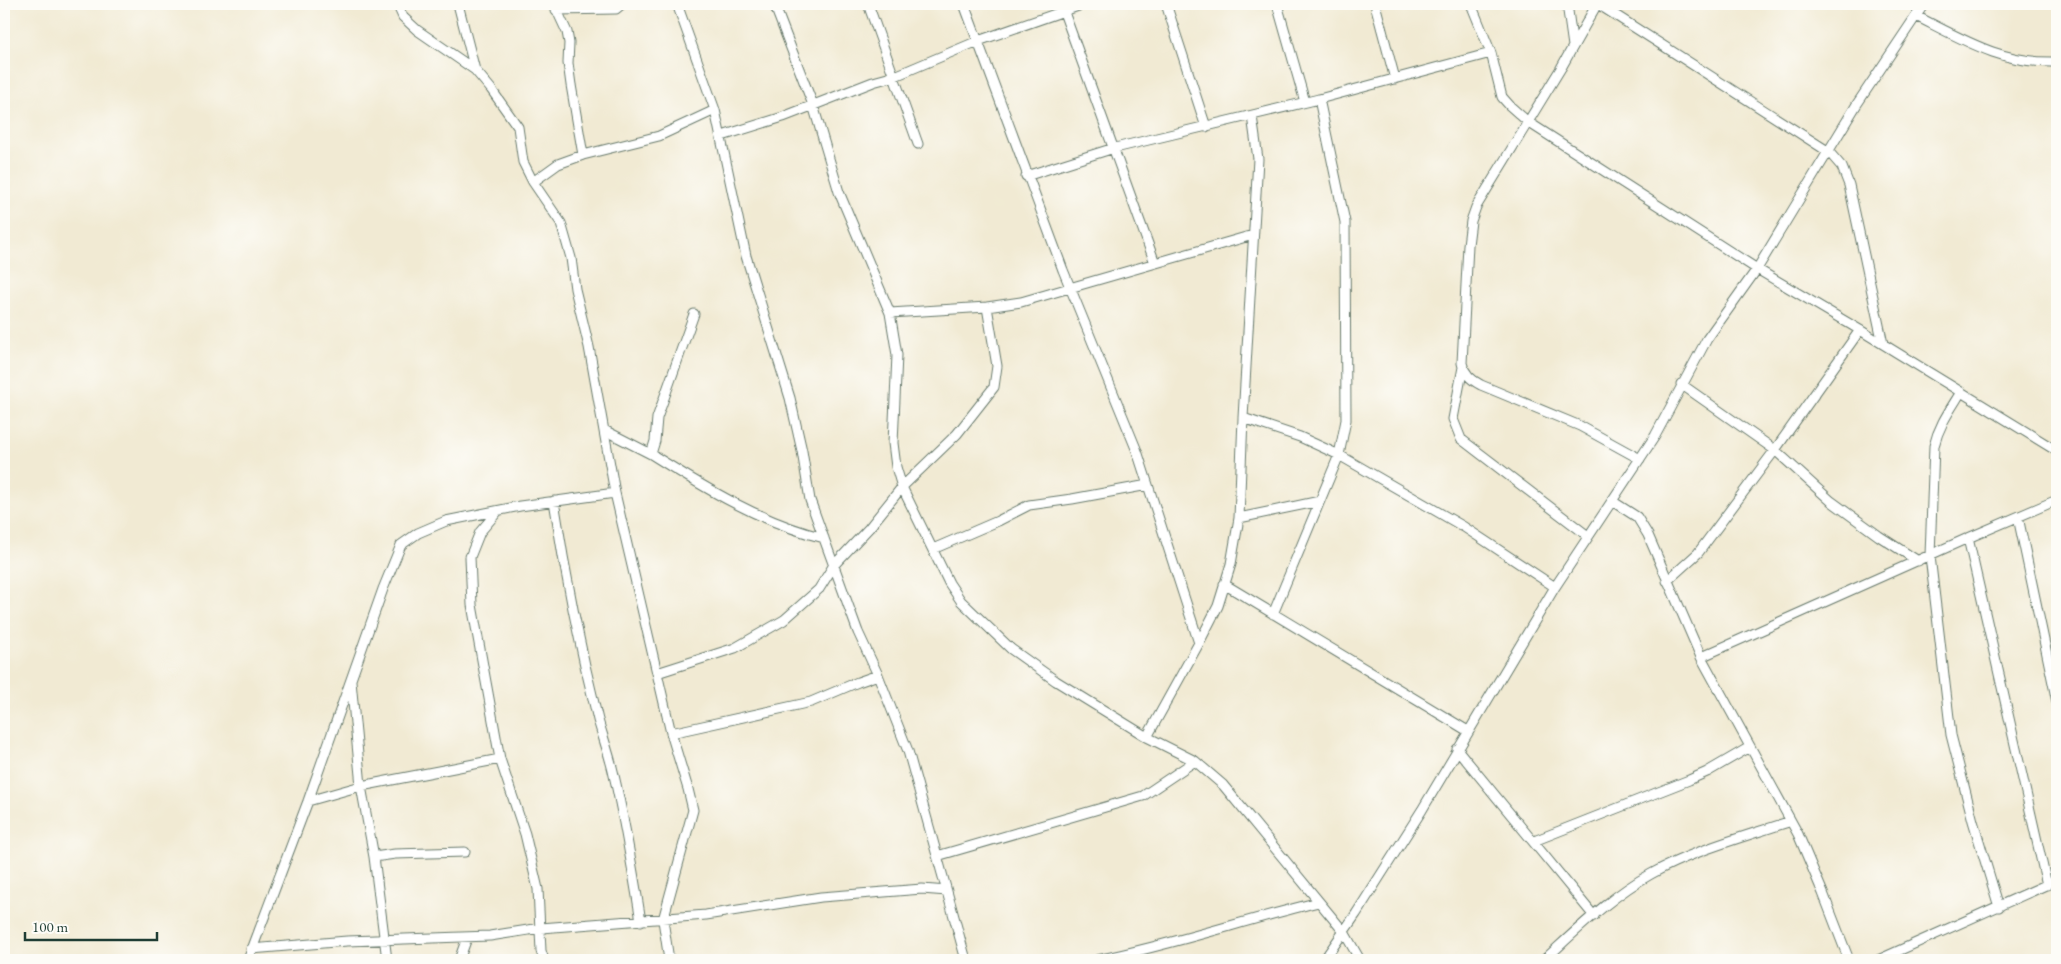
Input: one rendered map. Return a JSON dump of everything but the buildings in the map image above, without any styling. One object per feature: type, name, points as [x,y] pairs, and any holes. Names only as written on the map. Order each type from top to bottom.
[{"type":"street","points":[[397,4],[403,16],[417,30],[475,70],[492,89],[518,127],[523,162],[533,182],[557,216],[564,232],[589,347],[615,494],[671,733],[693,810],[663,920],[669,960]]},
{"type":"street","points":[[458,4],[475,70]]},
{"type":"street","points":[[583,155],[568,63],[569,43],[555,7],[616,9],[622,4]]},
{"type":"street","points":[[677,4],[716,110],[746,256],[787,384],[802,451],[810,500],[858,632],[878,675],[908,751],[966,960]]},
{"type":"street","points":[[774,4],[813,105],[839,192],[890,313],[897,355],[893,443],[902,487],[949,583],[962,601],[1011,650],[1056,681],[1147,736],[1195,761],[1222,785],[1344,932],[1360,960]]},
{"type":"street","points":[[868,4],[918,144]]},
{"type":"street","points":[[964,4],[1026,176],[1137,451],[1199,642]]},
{"type":"street","points":[[722,136],[813,105],[872,82],[895,76],[1062,7],[1084,4]]},
{"type":"street","points":[[1166,4],[1206,127]]},
{"type":"street","points":[[1277,4],[1305,102]]},
{"type":"street","points":[[1375,4],[1395,79]]},
{"type":"street","points":[[1471,4],[1491,53],[1502,96],[1528,122],[1757,269],[2057,451]]},
{"type":"street","points":[[1566,4],[1573,46]]},
{"type":"street","points":[[1588,536],[1461,439],[1453,419],[1463,367],[1470,221],[1476,207],[1597,4],[1829,152],[1842,167],[1849,185],[1883,344]]},
{"type":"street","points":[[1324,960],[1422,810],[1555,587],[1640,459],[1707,339],[1757,269],[1857,104],[1924,4]]},
{"type":"street","points":[[1062,7],[1155,263]]},
{"type":"street","points":[[1916,16],[1991,52],[2009,58],[2040,63],[2057,62]]},
{"type":"street","points":[[1026,176],[1112,149],[1252,116],[1491,53]]},
{"type":"street","points":[[1273,614],[1339,455],[1346,420],[1345,222],[1319,99]]},
{"type":"street","points":[[533,182],[558,164],[583,155],[659,136],[716,110]]},
{"type":"street","points":[[1147,736],[1218,606],[1231,564],[1239,518],[1258,158],[1252,116]]},
{"type":"street","points":[[890,313],[987,307],[1021,302],[1253,235]]},
{"type":"street","points":[[657,673],[735,648],[784,620],[819,589],[834,565],[869,528],[902,487],[957,434],[994,387],[997,366],[987,307]]},
{"type":"street","points":[[651,454],[655,441],[657,418],[694,314]]},
{"type":"street","points":[[1667,580],[1698,553],[1775,450],[1860,330]]},
{"type":"street","points":[[1463,367],[1472,380],[1481,385],[1580,426],[1640,459]]},
{"type":"street","points":[[1681,384],[1775,450],[1831,501],[1918,561]]},
{"type":"street","points":[[1961,392],[1938,432],[1934,446],[1930,556],[1951,735],[1973,821],[1999,907]]},
{"type":"street","points":[[1243,418],[1300,437],[1339,455],[1464,527],[1555,587]]},
{"type":"street","points":[[604,430],[651,454],[717,494],[798,532],[824,538]]},
{"type":"street","points":[[933,549],[998,521],[1029,505],[1148,486]]},
{"type":"street","points":[[248,960],[308,801],[383,589],[401,545],[418,532],[446,521],[554,501],[615,494]]},
{"type":"street","points":[[1701,657],[2057,500]]},
{"type":"street","points":[[554,501],[561,550],[584,664],[615,778],[641,921]]},
{"type":"street","points":[[1239,518],[1320,501]]},
{"type":"street","points":[[1612,501],[1637,517],[1648,535],[1701,657],[1790,821],[1824,893],[1849,960]]},
{"type":"street","points":[[498,511],[480,532],[470,557],[472,605],[500,759],[525,834],[538,889],[541,951],[544,960]]},
{"type":"street","points":[[2018,517],[2057,702]]},
{"type":"street","points":[[1968,538],[2047,885]]},
{"type":"street","points":[[1224,584],[1468,731]]},
{"type":"street","points":[[671,733],[811,702],[878,675]]},
{"type":"street","points":[[351,678],[361,786],[374,857],[387,960]]},
{"type":"street","points":[[1534,841],[1698,776],[1750,747]]},
{"type":"street","points":[[1458,749],[1594,916]]},
{"type":"street","points":[[308,801],[361,786],[500,759]]},
{"type":"street","points":[[937,856],[1143,796],[1195,761]]},
{"type":"street","points":[[1544,960],[1616,898],[1651,874],[1714,846],[1790,821]]},
{"type":"street","points":[[374,857],[396,854],[466,852]]},
{"type":"street","points":[[1878,960],[2057,880]]},
{"type":"street","points":[[251,949],[347,941],[466,938],[541,928],[663,920],[729,912],[821,897],[922,889],[947,891]]},
{"type":"street","points":[[1096,960],[1122,958],[1262,916],[1319,902]]},
{"type":"street","points":[[459,960],[466,938]]}]
